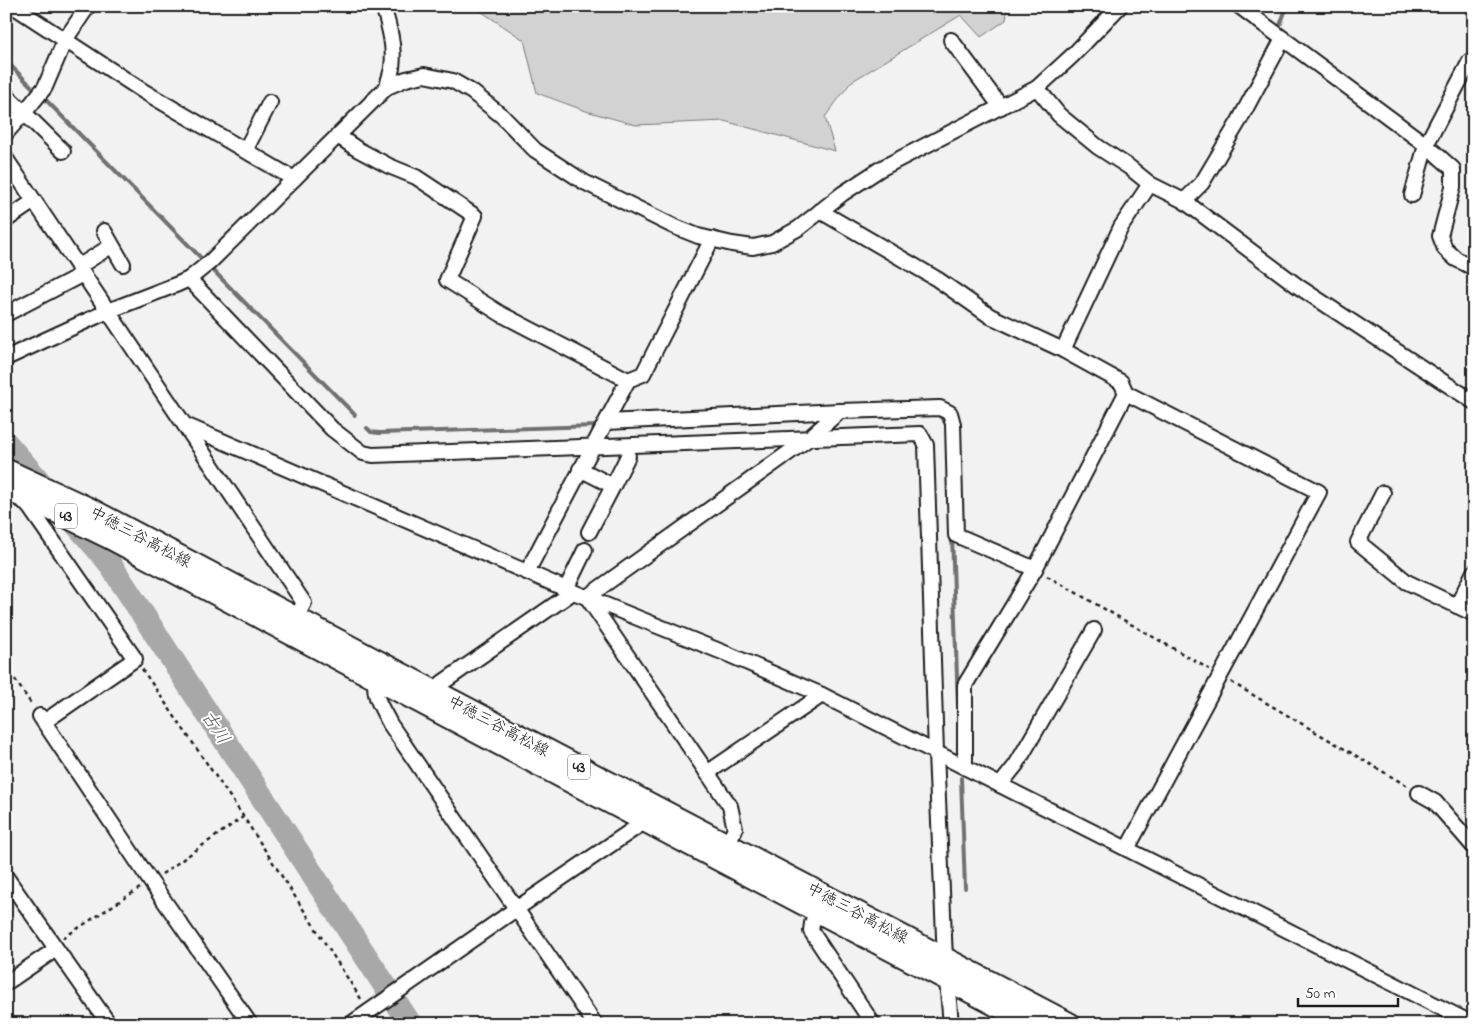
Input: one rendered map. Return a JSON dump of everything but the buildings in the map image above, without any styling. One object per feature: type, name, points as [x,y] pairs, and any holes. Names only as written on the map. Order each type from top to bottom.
[{"type":"main road","name":"中徳三谷高松線","points":[[12,484],[90,509],[292,625],[653,816],[821,903],[945,959],[1070,1024]]},
{"type":"main road","name":"中徳三谷高松線","points":[[12,484],[108,537],[292,625]]},
{"type":"main road","name":"中徳三谷高松線","points":[[379,671],[437,693],[653,816]]},
{"type":"main road","name":"中徳三谷高松線","points":[[821,903],[948,980],[1032,1024]]},
{"type":"street","points":[[13,6],[143,91],[294,179]]},
{"type":"street","points":[[6,133],[45,87],[65,40],[88,6]]},
{"type":"street","points":[[383,6],[390,30],[392,52],[392,68],[387,87]]},
{"type":"street","points":[[6,358],[108,312],[189,279],[210,262],[387,87],[406,79],[424,75],[453,81],[472,92],[502,116],[535,150],[584,182],[698,236],[753,247],[772,243],[799,228],[880,169],[1037,88],[1073,56],[1120,6]]},
{"type":"street","points":[[1240,6],[1426,145],[1453,170],[1453,187],[1440,236],[1445,249],[1456,259],[1474,268]]},
{"type":"street","points":[[1184,201],[1202,183],[1239,121],[1283,39]]},
{"type":"street","points":[[951,40],[1001,107]]},
{"type":"street","points":[[1412,194],[1426,145],[1470,61]]},
{"type":"street","points":[[1037,88],[1059,115],[1150,184],[1184,201],[1299,287],[1474,402]]},
{"type":"street","points":[[6,95],[63,151]]},
{"type":"street","points":[[245,151],[270,102]]},
{"type":"street","points":[[338,136],[389,166],[416,177],[475,216],[447,280],[500,314],[628,380]]},
{"type":"street","points":[[6,159],[304,603],[292,625]]},
{"type":"street","points":[[1063,350],[1121,227],[1150,184]]},
{"type":"street","points":[[6,220],[34,201]]},
{"type":"street","points":[[820,211],[936,279],[990,316],[1063,350],[1121,382],[1126,393],[1319,492],[1127,849]]},
{"type":"street","points":[[104,231],[123,264]]},
{"type":"street","points":[[526,572],[628,380],[643,374],[712,239]]},
{"type":"street","points":[[6,314],[81,270],[111,246]]},
{"type":"street","points":[[189,279],[332,429],[363,453],[373,455],[920,434],[926,445],[945,959],[952,1024]]},
{"type":"street","points":[[965,767],[965,684],[1035,569],[1126,393]]},
{"type":"street","points":[[606,422],[940,408],[950,413],[953,424],[956,535],[1035,569]]},
{"type":"street","points":[[587,597],[808,439],[840,411]]},
{"type":"street","points":[[185,424],[526,572],[822,695],[1473,1024]]},
{"type":"street","points":[[589,532],[628,456]]},
{"type":"street","points":[[580,469],[613,486]]},
{"type":"street","points":[[12,484],[135,659],[42,719],[151,882],[250,1024]]},
{"type":"street","points":[[1383,493],[1358,542],[1408,582],[1474,614]]},
{"type":"street","points":[[437,693],[442,683],[570,590],[585,550]]},
{"type":"street","points":[[1457,606],[1474,572]]},
{"type":"street","points":[[587,597],[730,806],[735,829],[724,852]]},
{"type":"street","points":[[1000,785],[1016,765],[1094,630]]},
{"type":"street","points":[[379,671],[375,694],[390,724],[595,1024]]},
{"type":"street","points":[[707,773],[822,695]]},
{"type":"street","points":[[1419,793],[1435,802],[1474,847]]},
{"type":"street","points":[[352,1024],[653,816]]},
{"type":"street","points":[[6,877],[109,1024]]},
{"type":"street","points":[[821,903],[812,923],[811,932],[873,1024]]},
{"type":"street","points":[[6,983],[56,949]]},
{"type":"path","points":[[135,659],[372,1009]]},
{"type":"path","points":[[6,666],[42,719]]},
{"type":"shaded area","points":[[473,6],[1008,6],[1006,20],[981,37],[961,15],[851,82],[825,117],[835,151],[724,121],[636,125],[586,111],[537,93],[524,40]]},
{"type":"waterway","points":[[1278,31],[1287,6]]},
{"type":"waterway","points":[[1266,56],[1275,38]]},
{"type":"waterway","points":[[6,61],[37,92]]},
{"type":"waterway","points":[[44,98],[204,261]]},
{"type":"waterway","points":[[212,269],[355,415]]},
{"type":"waterway","points":[[935,414],[939,415],[947,426]]},
{"type":"waterway","points":[[367,428],[371,432],[379,433],[596,426]]},
{"type":"waterway","name":"古川","points":[[6,443],[108,561],[410,1024]]},
{"type":"waterway","points":[[952,535],[958,706]]},
{"type":"waterway","points":[[961,778],[965,888]]}]
